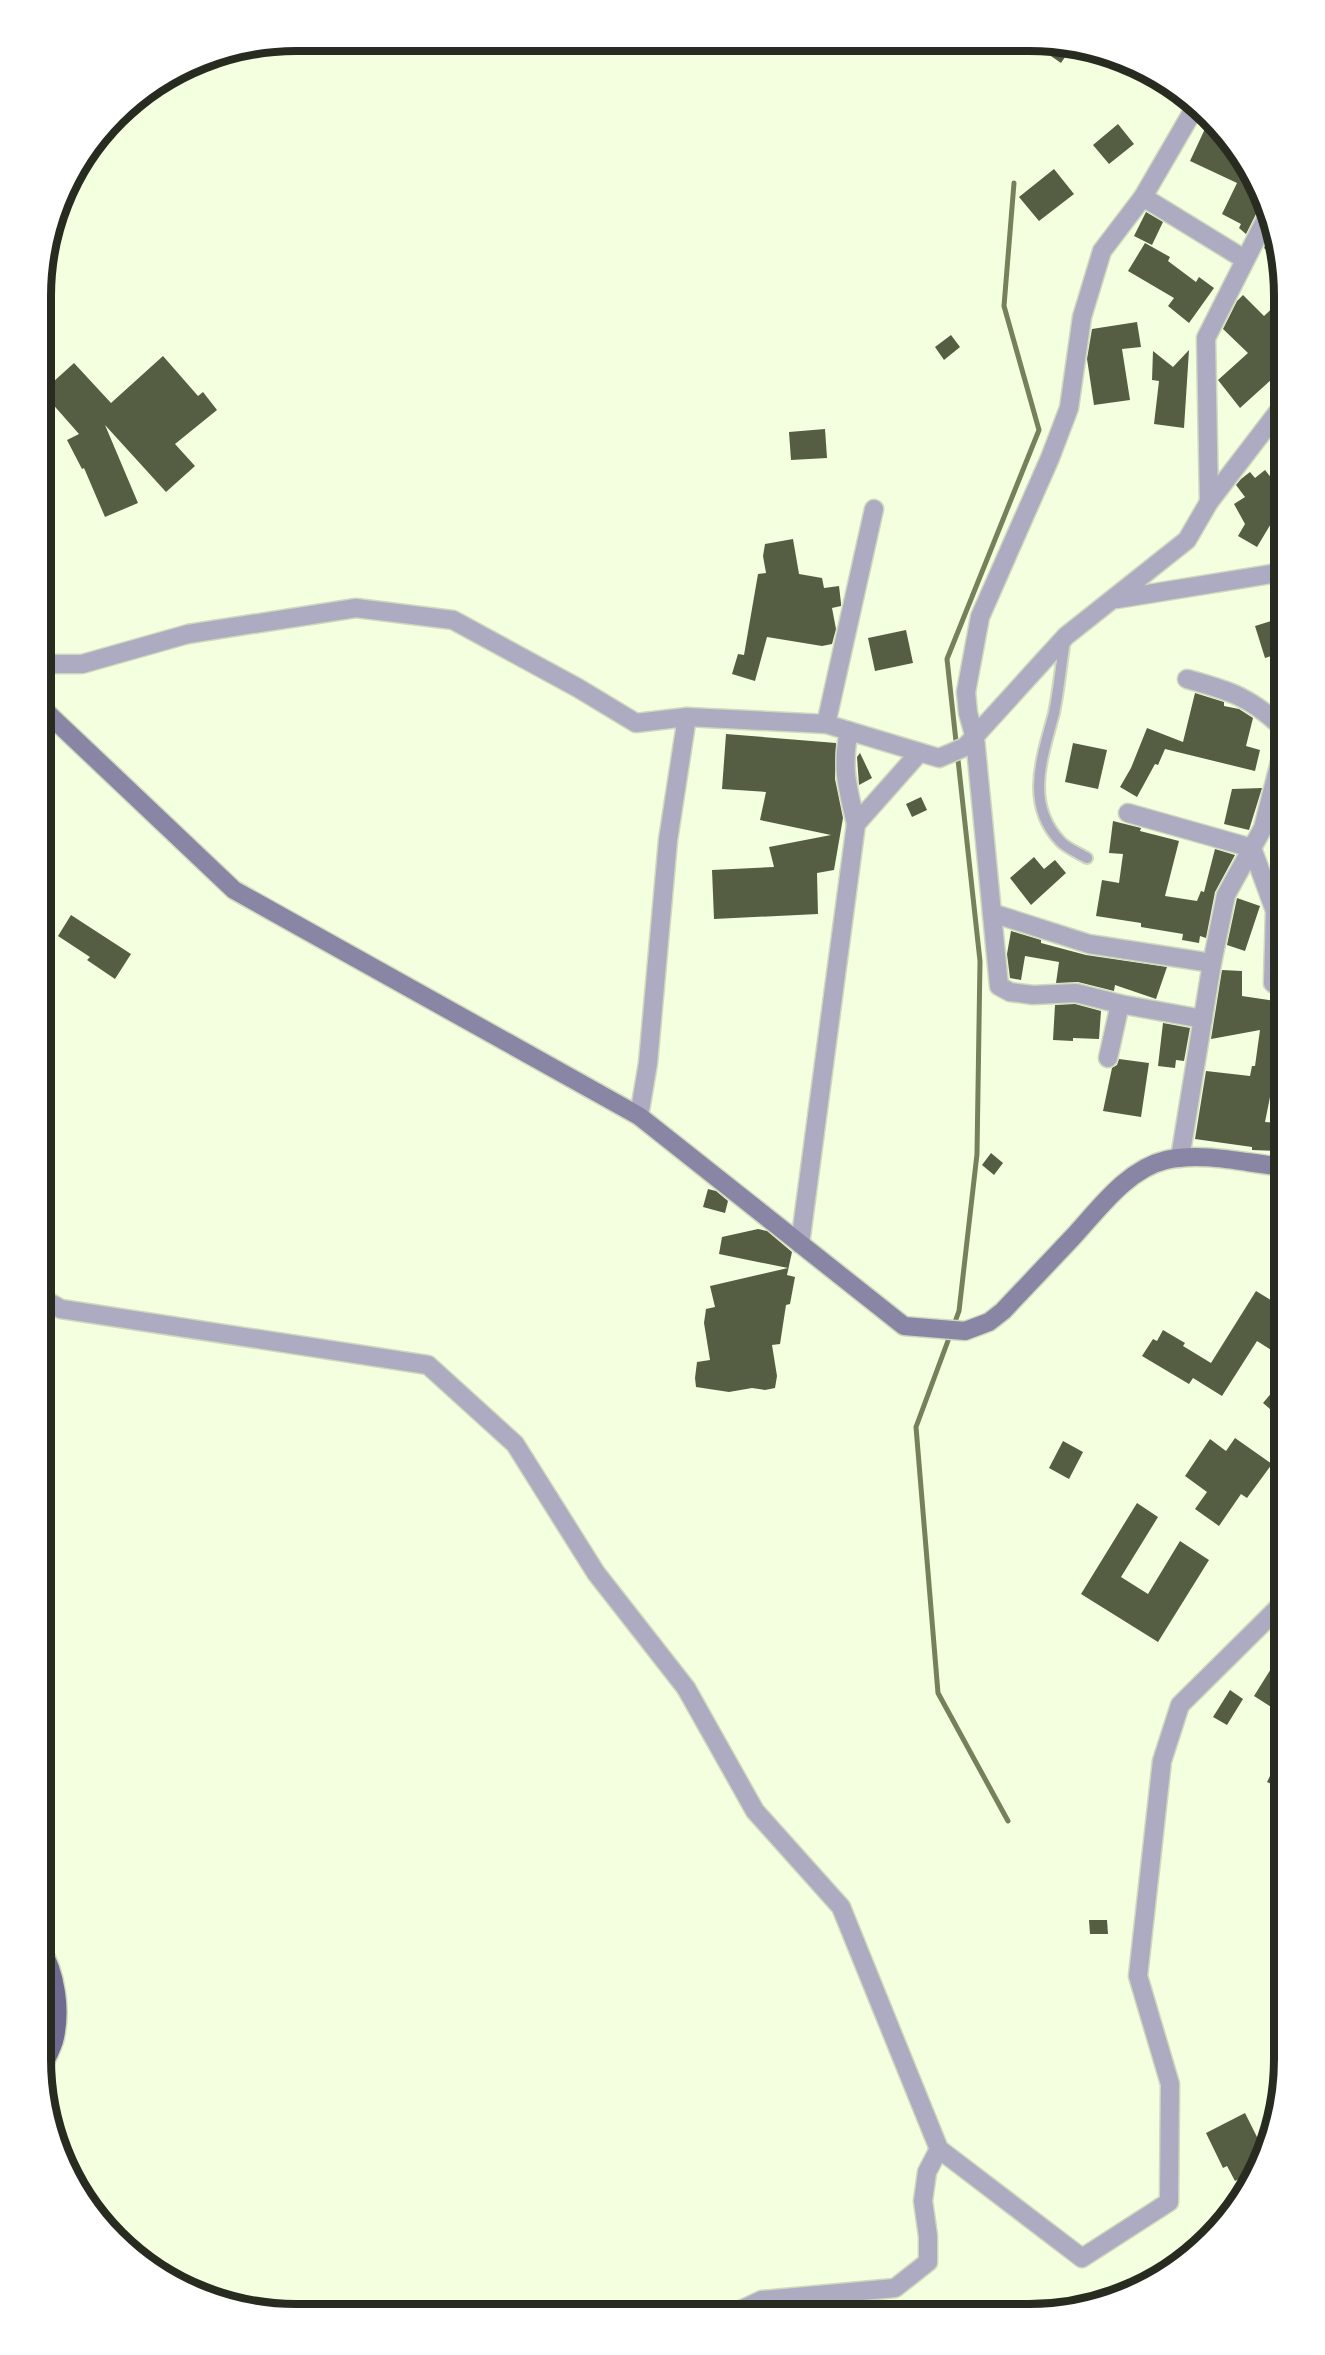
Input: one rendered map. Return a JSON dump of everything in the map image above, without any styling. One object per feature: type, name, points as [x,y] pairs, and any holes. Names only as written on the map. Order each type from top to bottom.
[{"type":"main road","points":[[51,717],[234,890],[639,1116],[904,1326],[965,1332],[989,1322],[1003,1311],[1114,1194],[1139,1172],[1164,1161],[1180,1158],[1274,1166]]},
{"type":"main road","points":[[51,1976],[58,2005],[55,2038],[51,2047]]},
{"type":"street","points":[[1192,113],[1143,197],[1102,251],[1082,317],[1069,408],[1050,458],[980,617],[966,692],[999,986],[1010,992],[1034,995],[1076,993],[1120,1004],[1203,1019]]},
{"type":"street","points":[[1143,197],[1244,259]]},
{"type":"street","points":[[1209,502],[1206,338],[1263,224]]},
{"type":"street","points":[[51,664],[82,664],[188,634],[356,608],[453,620],[578,688],[636,723],[687,717],[826,724],[939,758],[970,743],[1066,636],[1187,540],[1209,502],[1274,417]]},
{"type":"street","points":[[826,724],[874,509]]},
{"type":"street","points":[[1115,599],[1274,574]]},
{"type":"street","points":[[1187,679],[1227,690],[1256,704],[1274,720]]},
{"type":"street","points":[[639,1116],[648,1063],[668,840],[687,717]]},
{"type":"street","points":[[800,1244],[856,824],[845,769],[844,754],[849,731]]},
{"type":"street","points":[[856,824],[919,753]]},
{"type":"street","points":[[1180,1158],[1212,963],[1226,895],[1263,828],[1274,786]]},
{"type":"street","points":[[1128,813],[1252,848]]},
{"type":"street","points":[[1252,848],[1274,908]]},
{"type":"street","points":[[992,913],[1089,944],[1212,963]]},
{"type":"street","points":[[1274,947],[1274,984]]},
{"type":"street","points":[[1108,1058],[1120,1004]]},
{"type":"street","points":[[51,1304],[61,1309],[428,1365],[515,1444],[597,1573],[686,1689],[755,1811],[841,1907],[939,2150],[1082,2258],[1169,2202],[1170,2084],[1138,1976],[1162,1761],[1180,1705],[1274,1612]]},
{"type":"street","points":[[753,2304],[762,2300],[895,2288],[928,2262],[928,2236],[923,2201],[927,2172],[939,2150]]},
{"type":"lane","points":[[1066,636],[1054,711],[1039,765],[1040,799],[1045,818],[1060,841],[1087,858]]},
{"type":"building","points":[[1045,52],[1067,54],[1061,63]]},
{"type":"building","points":[[1118,124],[1134,144],[1109,164],[1093,145]]},
{"type":"building","points":[[1206,127],[1233,160],[1249,187],[1258,210],[1246,234],[1239,228],[1241,224],[1222,214],[1237,183],[1190,161]]},
{"type":"building","points":[[1054,169],[1074,194],[1039,221],[1019,197]]},
{"type":"building","points":[[1146,212],[1163,222],[1152,245],[1134,236]]},
{"type":"building","points":[[1268,240],[1270,253],[1264,248]]},
{"type":"building","points":[[1145,243],[1170,257],[1168,261],[1196,282],[1199,277],[1214,288],[1189,323],[1168,306],[1174,298],[1128,271]]},
{"type":"building","points":[[1243,295],[1264,316],[1274,306],[1274,377],[1240,408],[1218,380],[1248,353],[1223,329],[1237,301]]},
{"type":"building","points":[[1137,322],[1141,347],[1122,349],[1130,400],[1094,405],[1087,359],[1092,329]]},
{"type":"building","points":[[951,335],[960,347],[944,360],[935,347]]},
{"type":"building","points":[[1189,350],[1184,428],[1154,424],[1159,381],[1152,380],[1153,351],[1173,367]]},
{"type":"building","points":[[163,356],[198,396],[203,392],[217,410],[175,444],[195,466],[166,492],[105,425],[138,503],[105,517],[84,468],[82,469],[67,440],[79,434],[51,402],[51,384],[74,363],[111,403]]},
{"type":"building","points":[[825,429],[827,458],[791,460],[789,432]]},
{"type":"building","points":[[1265,470],[1274,481],[1274,524],[1272,522],[1257,547],[1238,536],[1245,524],[1234,504],[1245,497],[1236,485],[1250,472],[1255,478]]},
{"type":"building","points":[[793,539],[799,574],[822,578],[824,588],[839,586],[841,606],[832,608],[836,629],[832,644],[822,646],[767,637],[755,681],[732,674],[738,654],[744,655],[758,574],[766,573],[763,556],[765,544]]},
{"type":"building","points":[[1274,620],[1274,655],[1265,658],[1255,626]]},
{"type":"building","points":[[906,630],[913,663],[875,671],[868,638]]},
{"type":"building","points":[[1195,693],[1224,702],[1224,706],[1239,709],[1253,718],[1246,746],[1260,750],[1255,771],[1165,749],[1158,765],[1155,764],[1137,797],[1120,787],[1131,768],[1147,728],[1183,742]]},
{"type":"building","points":[[726,734],[836,743],[835,779],[843,818],[834,870],[817,873],[818,914],[714,919],[712,870],[774,867],[769,847],[831,835],[760,820],[766,792],[722,789]]},
{"type":"building","points":[[1073,743],[1107,750],[1098,789],[1065,782]]},
{"type":"building","points":[[860,753],[872,778],[859,785],[857,757]]},
{"type":"building","points":[[1262,788],[1249,830],[1224,824],[1232,789]]},
{"type":"building","points":[[921,797],[927,810],[912,817],[906,804]]},
{"type":"building","points":[[1113,821],[1179,841],[1165,896],[1197,901],[1201,891],[1204,892],[1215,849],[1235,855],[1215,892],[1206,938],[1200,936],[1199,943],[1182,940],[1183,934],[1141,927],[1141,923],[1096,916],[1102,880],[1119,883],[1123,854],[1109,853]]},
{"type":"building","points":[[1034,857],[1044,869],[1055,860],[1066,873],[1031,905],[1010,878]]},
{"type":"building","points":[[1237,898],[1260,906],[1245,951],[1227,945]]},
{"type":"building","points":[[71,915],[131,954],[115,979],[87,960],[90,957],[58,936]]},
{"type":"building","points":[[1011,931],[1041,940],[1041,943],[1086,955],[1167,967],[1156,999],[1115,985],[1114,991],[1078,982],[1056,983],[1059,962],[1025,956],[1021,980],[1010,978],[1007,954]]},
{"type":"building","points":[[1222,970],[1242,971],[1242,996],[1274,1001],[1274,1092],[1271,1092],[1265,1122],[1274,1123],[1274,1151],[1252,1150],[1252,1147],[1195,1139],[1206,1071],[1250,1076],[1252,1066],[1255,1066],[1260,1030],[1211,1039]]},
{"type":"building","points":[[1075,1004],[1101,1011],[1099,1039],[1053,1040],[1055,1005]]},
{"type":"building","points":[[1163,1023],[1190,1028],[1184,1061],[1176,1060],[1175,1068],[1158,1066]]},
{"type":"building","points":[[1119,1059],[1149,1063],[1141,1117],[1103,1111],[1112,1068],[1117,1065]]},
{"type":"building","points":[[991,1153],[1003,1163],[994,1175],[982,1165]]},
{"type":"building","points":[[708,1189],[716,1191],[728,1201],[725,1213],[703,1207]]},
{"type":"building","points":[[758,1229],[767,1231],[792,1252],[787,1275],[795,1277],[790,1304],[786,1305],[780,1344],[772,1345],[777,1376],[775,1388],[765,1390],[752,1388],[729,1392],[696,1387],[697,1362],[710,1360],[704,1323],[706,1309],[715,1307],[710,1286],[788,1268],[719,1254],[722,1237]]},
{"type":"building","points":[[1256,1291],[1274,1302],[1274,1352],[1257,1341],[1222,1396],[1193,1378],[1189,1384],[1142,1356],[1153,1339],[1157,1341],[1163,1330],[1185,1343],[1183,1346],[1211,1363]]},
{"type":"building","points":[[1274,1390],[1274,1412],[1263,1403]]},
{"type":"building","points":[[1235,1438],[1272,1464],[1247,1498],[1241,1494],[1219,1526],[1195,1509],[1207,1492],[1185,1476],[1210,1439],[1226,1451]]},
{"type":"building","points":[[1063,1441],[1083,1452],[1069,1479],[1049,1468]]},
{"type":"building","points":[[1137,1503],[1158,1517],[1121,1577],[1148,1594],[1180,1541],[1209,1560],[1158,1642],[1081,1594]]},
{"type":"building","points":[[1274,1664],[1274,1709],[1254,1696]]},
{"type":"building","points":[[1230,1690],[1243,1699],[1227,1725],[1213,1717]]},
{"type":"building","points":[[1274,1768],[1274,1785],[1267,1782]]},
{"type":"building","points":[[1089,1920],[1107,1920],[1108,1934],[1090,1934]]},
{"type":"building","points":[[1245,2113],[1259,2142],[1244,2177],[1235,2181],[1227,2166],[1223,2168],[1206,2133]]},
{"type":"waterway","points":[[1008,1821],[938,1693],[916,1427],[959,1311],[977,1154],[980,961],[947,659],[1039,430],[1004,306],[1014,183]]}]
